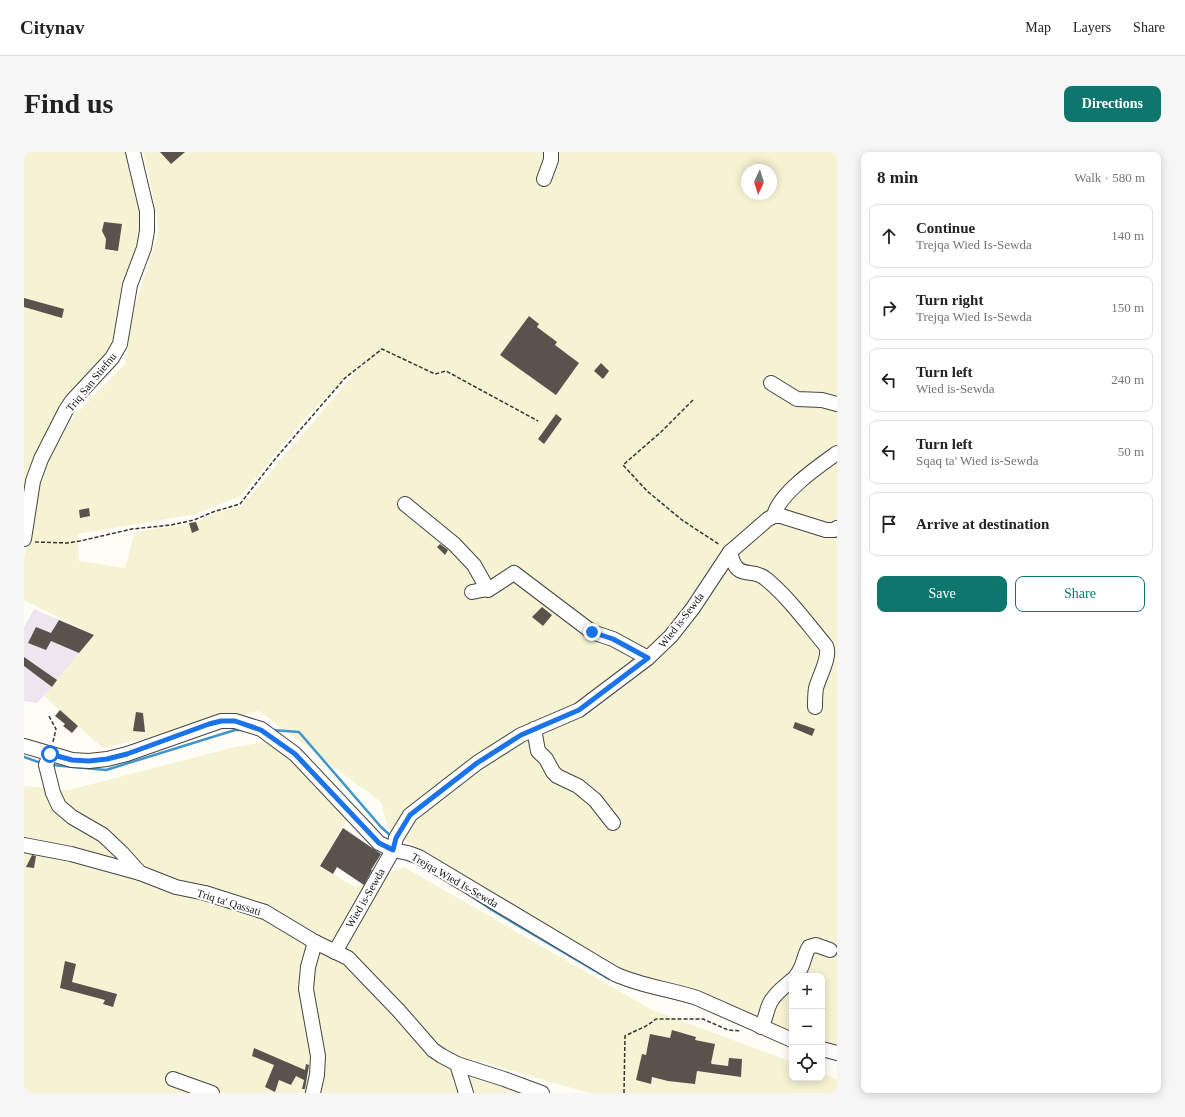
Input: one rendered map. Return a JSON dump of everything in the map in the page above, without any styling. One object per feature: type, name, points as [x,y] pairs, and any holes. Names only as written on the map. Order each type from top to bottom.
[{"type":"street","name":"Triq San Stiefnu","points":[[28,540],[33,481],[41,459],[72,401],[112,358],[120,344],[130,285],[144,248],[148,231],[147,211],[133,152]]},
{"type":"street","points":[[544,180],[551,160],[551,152]]},
{"type":"street","points":[[771,383],[797,399],[822,400],[837,404]]},
{"type":"street","points":[[837,453],[816,468],[798,484],[777,506],[774,516],[788,518],[826,530],[834,530],[837,528]]},
{"type":"street","points":[[405,504],[454,544],[474,565],[487,589]]},
{"type":"street","name":"Wied is-Sewda","points":[[335,952],[393,850],[396,838],[410,815],[477,763],[521,735],[579,710],[648,658],[671,636],[693,608],[730,552],[768,519],[774,516]]},
{"type":"street","points":[[730,552],[734,565],[739,570],[746,574],[757,574],[764,577],[794,607],[826,646],[827,655],[816,688],[815,707]]},
{"type":"street","points":[[472,592],[487,589],[514,573],[592,632],[613,639],[648,658]]},
{"type":"street","name":"Trejqa Wied Is-Sewda","points":[[24,746],[72,760],[89,761],[107,759],[127,754],[221,721],[235,721],[261,730],[295,754],[379,843],[393,850],[419,857],[608,970],[628,980],[683,993],[789,1039]]},
{"type":"street","points":[[534,729],[538,751],[546,759],[553,772],[557,776],[578,786],[595,800],[612,823]]},
{"type":"street","points":[[50,754],[46,765],[53,792],[59,806],[72,817],[103,836],[122,853],[140,873]]},
{"type":"street","name":"Triq ta' Qassati","points":[[24,845],[71,854],[140,873],[176,887],[205,893],[265,912],[315,942],[348,958],[399,1011],[432,1050],[457,1064]]},
{"type":"street","points":[[313,1093],[317,1075],[318,1056],[306,989],[308,962],[315,942]]},
{"type":"street","points":[[798,973],[802,968],[806,952],[809,947],[816,945],[830,950]]},
{"type":"street","points":[[761,1027],[766,1018],[770,1001],[789,983]]},
{"type":"street","points":[[825,1050],[837,1054]]},
{"type":"street","points":[[457,1064],[466,1093]]},
{"type":"street","points":[[457,1064],[504,1078],[542,1093]]},
{"type":"street","points":[[173,1079],[212,1093]]},
{"type":"path","points":[[28,540],[67,543],[80,541],[132,529],[171,525],[194,520],[213,512],[240,504],[275,459],[345,378],[382,349],[435,374],[446,371],[538,421]]},
{"type":"path","points":[[693,400],[661,432],[623,465],[647,491],[682,520],[730,552]]},
{"type":"path","points":[[48,716],[56,730],[50,754]]},
{"type":"path","points":[[624,1093],[626,1036],[646,1027],[656,1019],[703,1019],[728,1030],[743,1030]]},
{"type":"shaded area","points":[[24,152],[128,152],[142,224],[108,359],[72,395],[24,506]]},
{"type":"shaded area","points":[[143,152],[837,152],[837,1045],[825,1041],[825,973],[789,973],[789,1029],[760,1020],[691,988],[629,973],[389,831],[381,802],[259,711],[103,748],[44,696],[94,635],[24,600],[24,558],[43,470],[73,417],[125,364],[132,315],[159,231],[151,185]],"holes":[[[374,350],[242,506],[215,513],[195,523],[135,532],[125,568],[79,561],[78,534],[196,514],[241,496],[306,417]]]},
{"type":"shaded area","points":[[34,609],[94,635],[52,687],[37,703],[24,701],[24,627]]},
{"type":"shaded area","points":[[264,742],[291,756],[348,818],[320,866],[355,887],[404,867],[652,1010],[789,1061],[789,1081],[825,1081],[825,1074],[837,1079],[837,1093],[589,1093],[472,1059],[451,1080],[460,1093],[24,1093],[24,786],[69,790],[235,747]]},
{"type":"shaded area","points":[[470,1074],[526,1093],[471,1093],[467,1077]]},
{"type":"building","points":[[160,152],[185,152],[171,164]]},
{"type":"building","points":[[104,222],[122,224],[118,251],[105,249],[106,239],[102,231]]},
{"type":"building","points":[[24,298],[64,309],[62,318],[24,307]]},
{"type":"building","points":[[529,316],[539,324],[537,327],[557,342],[555,345],[579,363],[556,395],[500,355]]},
{"type":"building","points":[[601,363],[609,371],[603,379],[594,371]]},
{"type":"building","points":[[556,414],[562,419],[544,444],[538,439]]},
{"type":"building","points":[[89,508],[90,516],[80,518],[79,510]]},
{"type":"building","points":[[196,522],[199,530],[192,533],[189,523]]},
{"type":"building","points":[[440,544],[448,550],[445,555],[437,547]]},
{"type":"building","points":[[542,607],[552,615],[543,626],[532,617]]},
{"type":"building","points":[[59,620],[94,635],[79,653],[51,641],[46,650],[28,643],[36,627],[51,633]]},
{"type":"building","points":[[24,657],[57,680],[52,687],[24,666]]},
{"type":"building","points":[[60,710],[78,726],[72,733],[63,726],[65,724],[55,716]]},
{"type":"building","points":[[136,712],[143,713],[145,732],[133,731]]},
{"type":"building","points":[[795,722],[815,729],[812,736],[793,728]]},
{"type":"building","points":[[343,828],[381,854],[364,885],[337,867],[333,874],[320,866]]},
{"type":"building","points":[[32,855],[36,856],[34,868],[26,867]]},
{"type":"building","points":[[65,961],[76,964],[72,982],[117,994],[113,1007],[103,1004],[105,1000],[60,988]]},
{"type":"building","points":[[672,1030],[696,1037],[695,1040],[715,1044],[712,1064],[728,1066],[729,1058],[742,1059],[741,1077],[697,1071],[695,1084],[668,1081],[652,1077],[651,1084],[636,1080],[642,1054],[646,1055],[650,1034],[670,1038]]},
{"type":"building","points":[[254,1048],[305,1070],[306,1064],[309,1065],[305,1089],[302,1089],[304,1080],[296,1076],[291,1085],[279,1080],[275,1092],[265,1087],[274,1065],[252,1056]]},
{"type":"waterway","points":[[52,765],[106,770],[235,730],[245,730]]},
{"type":"waterway","points":[[272,730],[299,732],[381,827],[392,837]]},
{"type":"waterway","points":[[24,757],[41,763]]},
{"type":"waterway","points":[[474,898],[609,979]]},
{"type":"route","points":[[50,754],[72,760],[89,761],[107,759],[127,754],[209,724],[221,721],[235,721],[261,730],[295,754],[379,843],[393,850],[396,838],[410,815],[477,763],[521,735],[579,710],[648,658],[613,639],[592,632]]}]
